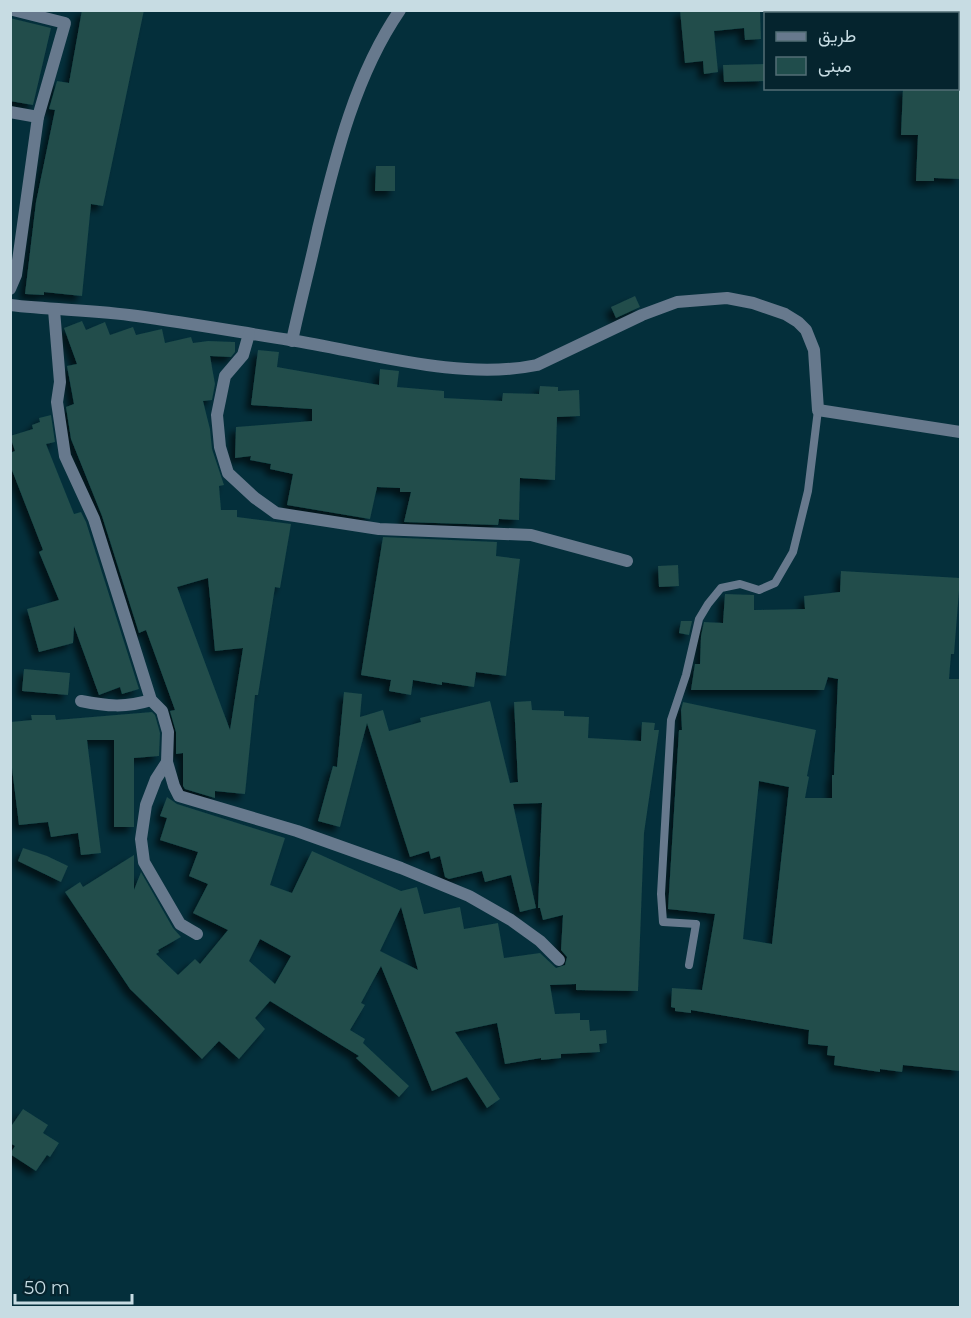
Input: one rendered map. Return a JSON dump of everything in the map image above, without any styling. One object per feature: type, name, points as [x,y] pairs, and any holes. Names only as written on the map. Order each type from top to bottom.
[{"type":"street","points":[[10,289],[16,275],[38,117],[65,23],[13,10]]},
{"type":"street","points":[[292,341],[336,156],[358,93],[384,34],[400,10]]},
{"type":"street","points":[[10,112],[38,117]]},
{"type":"street","points":[[10,305],[135,316],[450,368],[486,371],[537,365],[642,315],[677,302],[727,298],[753,303],[785,314],[806,330],[814,350],[818,410],[960,432]]},
{"type":"street","points":[[54,310],[60,382],[57,402],[65,456],[94,519],[151,699],[162,711],[168,732],[167,762],[179,796],[297,831],[401,868],[469,896],[511,920],[540,941],[559,960]]},
{"type":"street","points":[[249,334],[243,356],[225,376],[217,415],[220,447],[228,473],[255,498],[276,513],[379,529],[531,535],[627,561]]},
{"type":"street","points":[[81,700],[103,705],[134,705],[151,699]]},
{"type":"street","points":[[167,762],[156,779],[146,805],[141,839],[144,862],[180,924],[197,934]]},
{"type":"lane","points":[[689,965],[696,924],[663,922],[661,894],[670,720],[686,675],[699,619],[708,604],[721,588],[740,584],[759,590],[775,583],[793,552],[808,490],[818,410]]},
{"type":"building","points":[[82,10],[144,10],[103,206],[91,204],[82,296],[44,292],[44,295],[25,294],[36,202],[55,110],[49,109],[57,81],[69,83]]},
{"type":"building","points":[[680,10],[760,10],[761,39],[745,40],[744,28],[714,31],[718,72],[704,74],[703,61],[685,63]]},
{"type":"building","points":[[10,18],[51,28],[33,105],[10,101]]},
{"type":"building","points":[[764,64],[764,81],[724,82],[723,65]]},
{"type":"building","points":[[960,88],[960,179],[934,178],[934,181],[916,181],[918,135],[901,135],[903,90],[959,90]]},
{"type":"building","points":[[376,166],[395,166],[395,191],[375,191]]},
{"type":"building","points":[[635,296],[640,307],[616,318],[611,307]]},
{"type":"building","points":[[82,321],[86,330],[105,322],[110,335],[133,327],[136,335],[162,329],[165,343],[191,337],[193,343],[235,342],[235,352],[231,357],[210,356],[215,384],[212,400],[203,401],[212,449],[224,485],[219,486],[221,510],[237,510],[237,517],[291,524],[280,588],[275,587],[258,695],[255,695],[245,794],[215,791],[215,798],[185,789],[183,786],[183,753],[176,754],[176,732],[170,711],[175,710],[146,630],[139,633],[102,516],[71,439],[66,407],[74,404],[67,366],[77,364],[64,328]],"holes":[[[208,578],[215,651],[243,648],[230,730],[177,587]]]},
{"type":"building","points":[[258,350],[279,352],[277,367],[379,385],[380,369],[399,371],[397,387],[444,391],[444,398],[502,401],[503,393],[539,394],[540,386],[558,387],[558,391],[579,390],[580,416],[557,417],[555,480],[520,478],[519,520],[499,519],[498,525],[404,522],[411,492],[400,492],[400,488],[377,487],[370,519],[287,505],[293,474],[270,469],[271,464],[250,460],[251,456],[235,458],[236,427],[312,421],[312,409],[251,405]]},
{"type":"building","points":[[51,415],[55,442],[46,444],[74,514],[81,512],[86,522],[139,689],[122,694],[120,687],[99,695],[74,626],[73,643],[39,652],[27,609],[59,600],[39,552],[43,550],[10,465],[10,453],[15,451],[10,436],[33,429],[32,425],[40,422],[39,418]]},
{"type":"building","points":[[383,537],[497,542],[496,556],[520,559],[506,676],[476,672],[474,687],[413,680],[411,695],[389,691],[391,680],[361,675]]},
{"type":"building","points":[[678,565],[679,586],[659,587],[658,566]]},
{"type":"building","points":[[841,571],[960,578],[954,654],[951,654],[949,679],[960,679],[960,1071],[903,1065],[902,1072],[880,1069],[880,1072],[834,1065],[835,1056],[827,1055],[828,1046],[808,1044],[809,1030],[691,1010],[691,1013],[675,1011],[675,1008],[671,1007],[672,988],[702,990],[715,914],[668,909],[679,730],[682,730],[683,702],[816,730],[805,798],[832,798],[832,775],[834,775],[838,679],[828,677],[824,690],[691,690],[695,664],[700,664],[704,622],[723,623],[725,594],[754,595],[754,610],[805,609],[804,596],[840,592]],"holes":[[[759,781],[789,787],[772,944],[743,939]]]},
{"type":"building","points":[[681,621],[692,621],[689,635],[679,633]]},
{"type":"building","points":[[24,669],[70,673],[68,695],[22,691]]},
{"type":"building","points":[[344,692],[362,694],[360,717],[383,710],[389,731],[421,722],[420,718],[490,701],[510,783],[518,782],[514,702],[531,701],[532,710],[564,711],[564,716],[589,717],[588,738],[641,741],[642,722],[655,723],[654,730],[659,730],[644,833],[638,991],[576,990],[576,984],[550,985],[555,1014],[580,1013],[580,1020],[589,1020],[590,1031],[606,1030],[607,1043],[599,1044],[600,1052],[561,1054],[561,1058],[541,1060],[541,1058],[505,1064],[497,1023],[455,1032],[500,1099],[487,1108],[467,1077],[432,1091],[381,966],[361,1003],[365,1005],[350,1030],[365,1039],[363,1043],[409,1086],[399,1097],[356,1058],[359,1056],[270,1001],[255,1018],[265,1029],[239,1059],[219,1041],[202,1059],[130,989],[65,892],[80,882],[83,887],[134,855],[134,890],[141,872],[173,928],[181,937],[158,950],[156,954],[178,975],[195,959],[200,964],[228,930],[193,913],[208,884],[189,876],[198,852],[160,840],[167,818],[160,816],[167,797],[177,804],[285,838],[270,885],[292,893],[312,851],[401,891],[417,887],[424,914],[460,907],[464,929],[498,923],[504,958],[540,953],[556,968],[565,965],[567,957],[561,950],[563,915],[543,920],[540,908],[538,908],[542,803],[513,804],[536,908],[520,912],[511,875],[485,882],[482,871],[449,879],[445,877],[440,856],[431,859],[429,851],[410,857],[367,723],[340,827],[318,821],[333,766],[337,767]],"holes":[[[401,907],[418,970],[380,951]],[[260,939],[291,956],[275,984],[249,961]]]},
{"type":"building","points":[[152,712],[160,733],[159,756],[134,758],[134,827],[114,827],[114,740],[87,740],[101,853],[81,855],[78,833],[51,837],[48,822],[19,825],[10,752],[10,722],[32,720],[31,715],[55,715],[56,720]]},
{"type":"building","points":[[23,848],[68,866],[61,882],[18,861]]},
{"type":"building","points":[[23,1109],[48,1125],[43,1133],[59,1143],[50,1157],[47,1155],[36,1171],[10,1154],[15,1146],[10,1143],[10,1128]]}]
